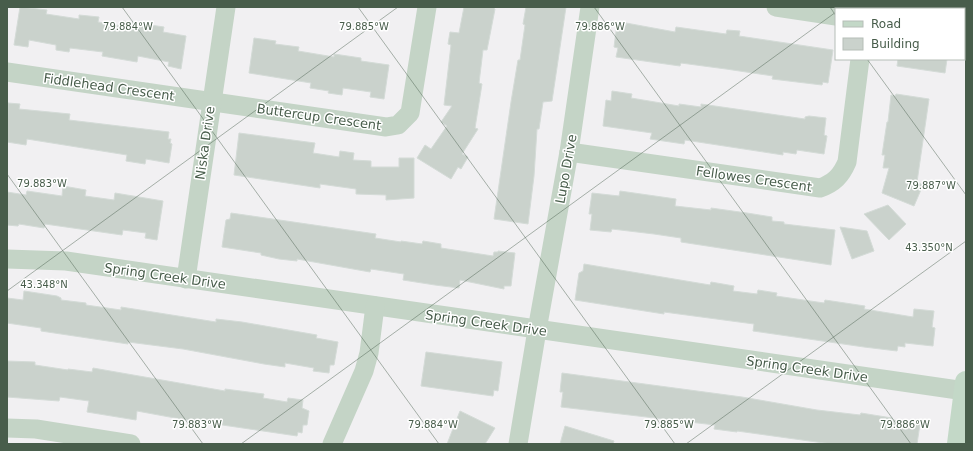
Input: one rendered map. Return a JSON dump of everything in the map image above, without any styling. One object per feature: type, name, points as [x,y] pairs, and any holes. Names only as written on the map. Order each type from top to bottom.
[{"type":"main road","points":[[958,444],[965,386]]},
{"type":"street","name":"Niska Drive","points":[[186,279],[226,7]]},
{"type":"street","name":"Buttercup Crescent","points":[[211,102],[386,127],[398,125],[410,113],[427,7]]},
{"type":"street","name":"Lupo Drive","points":[[518,444],[569,152],[590,7]]},
{"type":"street","points":[[776,7],[835,16]]},
{"type":"street","name":"Fellowes Crescent","points":[[569,152],[820,188],[831,185],[839,177],[847,162],[860,60]]},
{"type":"street","name":"Fiddlehead Crescent","points":[[7,72],[211,102]]},
{"type":"street","name":"Spring Creek Drive","points":[[7,259],[48,259],[537,330],[965,386]]},
{"type":"street","points":[[332,444],[364,371],[369,353],[375,306]]},
{"type":"street","points":[[7,428],[36,429],[131,444]]},
{"type":"building","points":[[20,7],[47,10],[46,14],[79,19],[79,15],[99,17],[98,22],[122,26],[123,21],[164,27],[163,32],[186,36],[181,69],[168,66],[169,62],[138,56],[137,62],[102,56],[103,52],[70,48],[69,52],[56,50],[56,45],[29,40],[28,47],[14,45]]},
{"type":"building","points":[[464,7],[493,7],[495,9],[487,50],[483,50],[479,83],[482,84],[475,128],[478,129],[462,154],[468,157],[461,169],[458,167],[451,179],[417,158],[425,145],[431,149],[447,126],[441,122],[452,106],[444,105],[451,45],[448,44],[450,32],[459,33]]},
{"type":"building","points":[[526,7],[566,7],[552,101],[543,102],[539,129],[537,129],[534,176],[528,224],[494,219],[511,102],[518,60],[520,60]]},
{"type":"building","points":[[626,23],[675,32],[676,27],[726,34],[727,30],[740,31],[739,36],[833,50],[828,83],[823,82],[822,85],[772,79],[773,76],[726,69],[681,63],[680,66],[616,57],[618,48],[614,47],[617,24],[626,25]]},
{"type":"building","points":[[254,38],[276,41],[275,44],[299,47],[298,51],[334,57],[334,54],[361,58],[361,61],[389,65],[384,99],[370,97],[371,92],[343,88],[342,95],[328,93],[329,91],[310,88],[311,83],[249,73]]},
{"type":"building","points":[[898,60],[947,60],[945,73],[897,66]]},
{"type":"building","points":[[612,91],[632,94],[631,98],[679,106],[679,104],[701,107],[701,104],[805,119],[805,117],[809,116],[826,118],[824,135],[827,136],[824,154],[797,150],[796,154],[783,152],[783,155],[685,140],[684,144],[650,139],[652,133],[603,126],[606,100],[611,101]]},
{"type":"building","points":[[896,94],[929,99],[917,182],[923,185],[914,206],[882,193],[889,168],[883,168],[885,155],[882,155],[891,95],[895,96]]},
{"type":"building","points":[[8,103],[20,104],[19,109],[70,114],[69,120],[169,132],[168,139],[171,139],[170,143],[172,144],[169,163],[146,159],[145,164],[126,161],[127,155],[27,139],[26,145],[7,142]]},
{"type":"building","points":[[239,133],[315,143],[313,153],[339,157],[340,151],[354,153],[353,160],[371,161],[371,167],[399,167],[399,158],[414,158],[414,198],[386,200],[386,195],[356,194],[356,189],[320,184],[320,188],[234,175]]},
{"type":"building","points":[[63,186],[86,190],[85,196],[114,200],[115,193],[163,201],[157,240],[145,238],[146,233],[123,230],[122,235],[45,224],[44,228],[19,224],[18,226],[7,225],[7,192],[26,195],[27,191],[62,196]]},
{"type":"building","points":[[620,191],[676,199],[675,206],[711,210],[711,208],[747,213],[772,217],[772,221],[784,222],[784,224],[835,230],[831,265],[681,242],[681,238],[654,234],[612,229],[611,232],[590,230],[592,214],[589,214],[592,193],[619,196]]},
{"type":"building","points":[[888,205],[906,224],[889,240],[864,214]]},
{"type":"building","points":[[231,213],[376,234],[375,238],[401,242],[422,244],[423,241],[441,244],[441,248],[493,256],[494,252],[498,251],[515,253],[511,286],[504,286],[504,289],[460,280],[459,288],[435,285],[403,280],[404,274],[371,269],[370,272],[297,259],[297,261],[279,259],[261,255],[261,253],[222,247],[226,220],[230,219]]},
{"type":"building","points":[[840,227],[867,231],[874,251],[852,259]]},
{"type":"building","points":[[584,264],[710,285],[711,282],[734,286],[733,291],[757,294],[758,290],[777,293],[776,296],[824,303],[825,300],[865,306],[864,309],[913,317],[914,309],[934,311],[932,327],[935,328],[933,346],[905,343],[905,347],[898,346],[897,351],[864,347],[753,331],[754,324],[664,312],[664,314],[575,300],[579,273],[583,271]]},
{"type":"building","points":[[24,291],[57,296],[61,298],[61,300],[86,303],[86,305],[121,310],[121,307],[216,322],[216,319],[242,322],[317,335],[316,338],[338,342],[334,365],[330,365],[329,373],[313,371],[314,368],[285,363],[285,367],[183,349],[128,342],[128,344],[41,331],[41,328],[7,323],[7,298],[23,300]]},
{"type":"building","points":[[426,352],[502,362],[498,391],[494,390],[493,396],[421,386]]},
{"type":"building","points":[[7,361],[35,362],[35,365],[92,372],[93,368],[225,391],[225,389],[264,394],[263,398],[287,402],[288,398],[303,400],[302,408],[309,411],[307,425],[303,425],[302,433],[298,432],[297,436],[137,411],[136,420],[87,412],[89,401],[60,397],[59,401],[7,397]]},
{"type":"building","points":[[562,373],[742,397],[817,410],[860,415],[861,413],[892,418],[892,420],[920,424],[917,444],[831,444],[714,429],[715,425],[561,407],[563,392],[560,392]]},
{"type":"building","points":[[460,411],[495,428],[485,444],[447,444]]},
{"type":"building","points":[[565,426],[614,441],[613,444],[560,444]]}]
